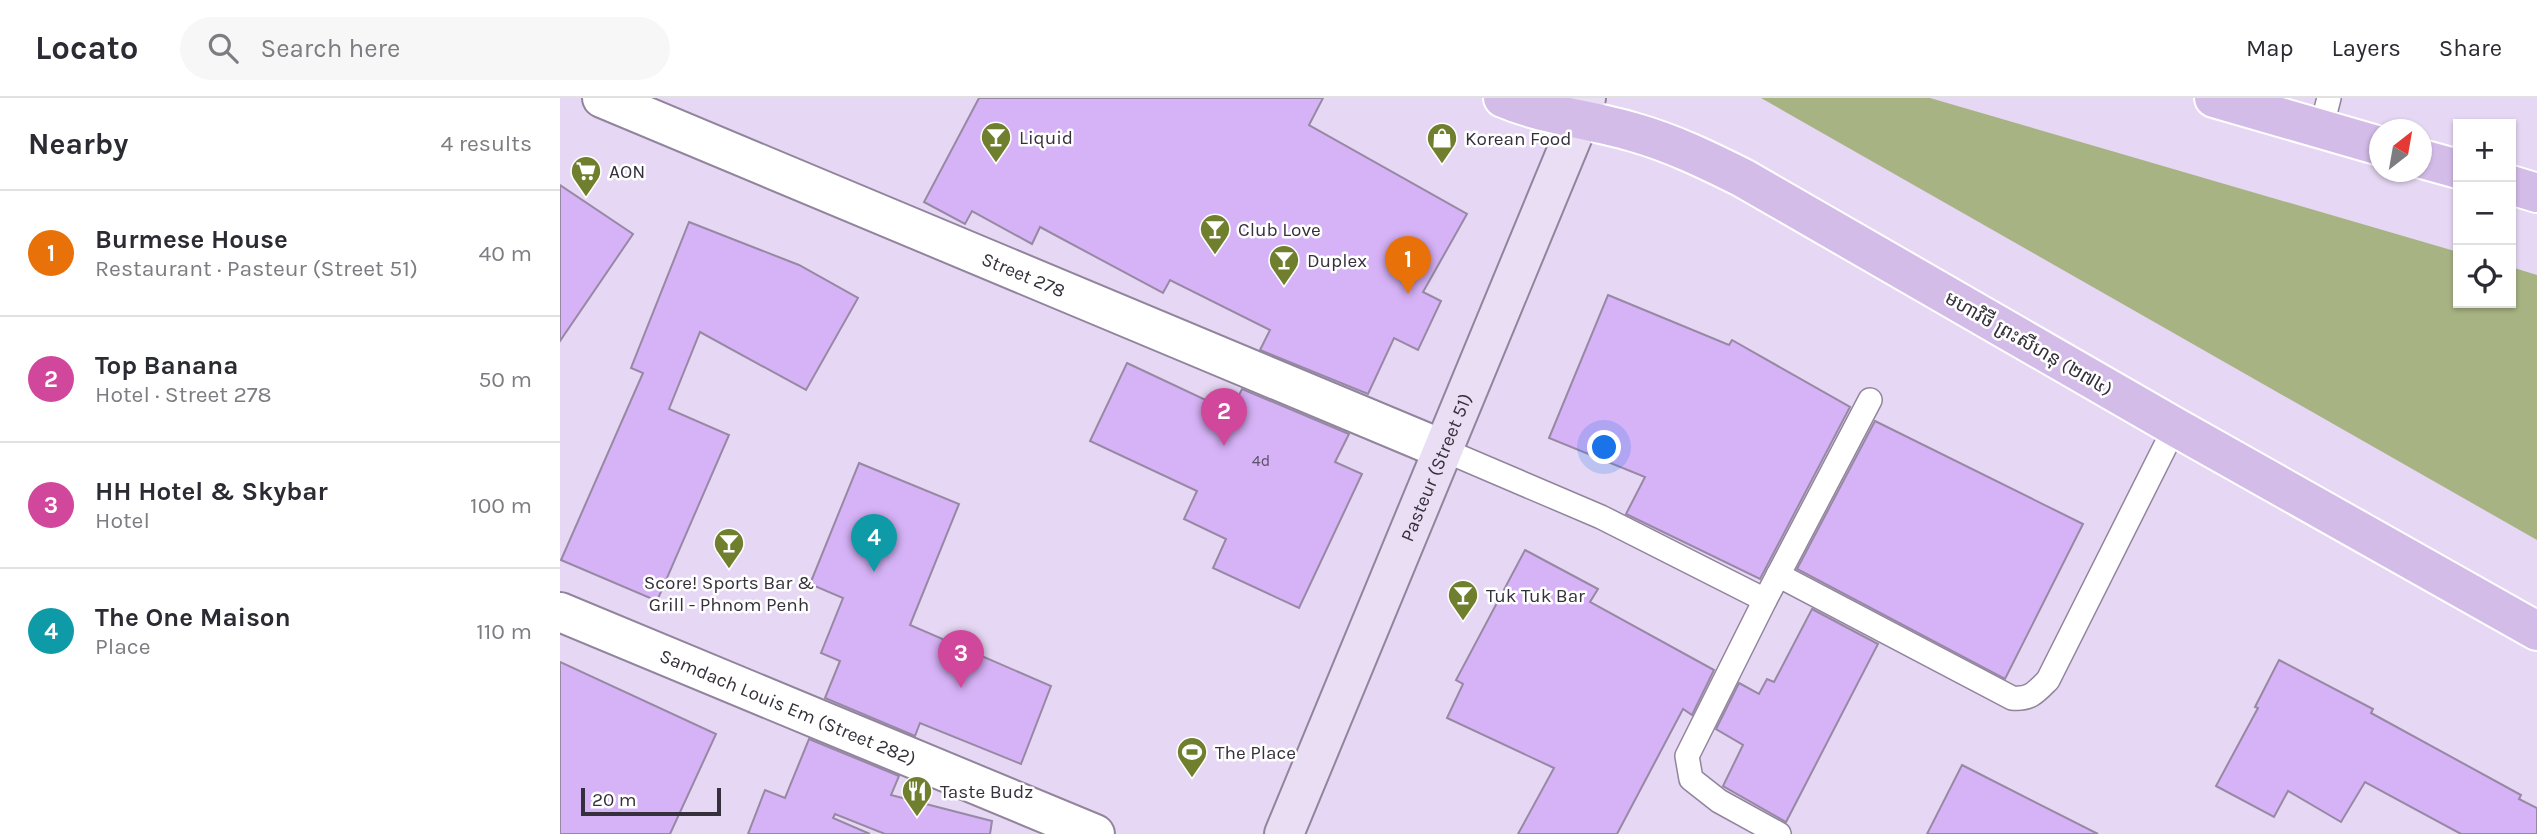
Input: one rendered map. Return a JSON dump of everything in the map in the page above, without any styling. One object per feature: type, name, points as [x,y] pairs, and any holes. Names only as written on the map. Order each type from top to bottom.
[{"type":"main road","name":"មហាវិថី ព្រះសីហនុ (២៧៤)","points":[[1503,98],[1539,112],[1583,109],[1632,131],[1678,147],[1743,178],[2175,427],[2537,631]]},
{"type":"main road","points":[[2214,98],[2325,114],[2369,140]]},
{"type":"main road","points":[[2432,162],[2453,168]]},
{"type":"main road","points":[[2516,186],[2537,192]]},
{"type":"street","name":"Street 278","points":[[602,98],[1444,450]]},
{"type":"street","name":"Pasteur (Street 51)","points":[[1284,834],[1583,109]]},
{"type":"street","name":"Samdach Louis Em (Street 282)","points":[[560,612],[1095,834]]},
{"type":"lane","points":[[1779,834],[1719,801],[1691,779],[1686,755],[1870,400]]},
{"type":"lane","points":[[1778,575],[2012,698],[2026,698],[2033,695],[2048,680],[2175,427]]},
{"type":"lane","points":[[1444,450],[1601,517],[1765,600]]},
{"type":"green space","points":[[1761,98],[1930,98],[2453,251],[2453,308],[2516,308],[2516,269],[2537,275],[2537,540]]},
{"type":"building","points":[[979,98],[1323,98],[1309,125],[1467,214],[1423,292],[1441,301],[1418,350],[1394,338],[1368,394],[1260,350],[1270,330],[1170,280],[1163,293],[1040,227],[1032,244],[972,211],[965,224],[924,202]]},
{"type":"building","points":[[560,185],[633,234],[560,341]]},
{"type":"building","points":[[689,222],[799,265],[858,298],[806,390],[700,332],[669,409],[729,435],[657,601],[561,560],[643,373],[631,368]]},
{"type":"building","points":[[1608,295],[1729,345],[1732,340],[1850,407],[1760,579],[1626,514],[1645,477],[1549,438]]},
{"type":"building","points":[[1127,363],[1231,412],[1242,389],[1349,434],[1335,462],[1362,474],[1299,608],[1213,568],[1226,539],[1184,519],[1197,491],[1090,441]]},
{"type":"building","points":[[1875,421],[2083,524],[2005,679],[1797,569]]},
{"type":"building","points":[[859,463],[959,504],[910,625],[1051,686],[1021,764],[920,723],[915,736],[825,698],[840,661],[821,653],[843,598],[810,584]]},
{"type":"building","points":[[1525,550],[1598,589],[1590,602],[1714,670],[1692,715],[1683,709],[1617,834],[1518,834],[1554,768],[1447,718],[1463,684],[1456,680]]},
{"type":"building","points":[[1812,609],[1878,644],[1786,822],[1723,786],[1743,745],[1716,729],[1739,683],[1759,694],[1767,679],[1774,682]]},
{"type":"building","points":[[2279,660],[2373,709],[2371,713],[2521,795],[2519,799],[2537,808],[2537,834],[2461,834],[2365,782],[2341,822],[2288,791],[2274,817],[2216,786],[2258,708],[2255,707]]},
{"type":"building","points":[[560,662],[716,734],[670,834],[560,834]]},
{"type":"building","points":[[809,739],[899,776],[891,795],[992,821],[990,834],[885,834],[835,814],[833,818],[870,834],[748,834],[765,790],[785,798]]},
{"type":"building","points":[[1962,765],[2098,834],[1927,834]]},
{"type":"place","name":"Liquid","points":[[996,164]]},
{"type":"place","name":"Korean Food","points":[[1442,165]]},
{"type":"place","name":"AON","points":[[586,198]]},
{"type":"place","name":"Club Love","points":[[1215,256]]},
{"type":"place","name":"Duplex","points":[[1284,287]]},
{"type":"place","name":"Burmese House","points":[[1408,294]]},
{"type":"place","name":"Top Banana","points":[[1224,446]]},
{"type":"place","name":"Score! Sports Bar & Grill - Phnom Penh","points":[[729,570]]},
{"type":"place","name":"The One Maison","points":[[874,572]]},
{"type":"place","name":"Tuk Tuk Bar","points":[[1463,622]]},
{"type":"place","name":"HH Hotel & Skybar","points":[[961,688]]},
{"type":"place","name":"The Place","points":[[1192,779]]},
{"type":"place","name":"Taste Budz","points":[[917,818]]}]
